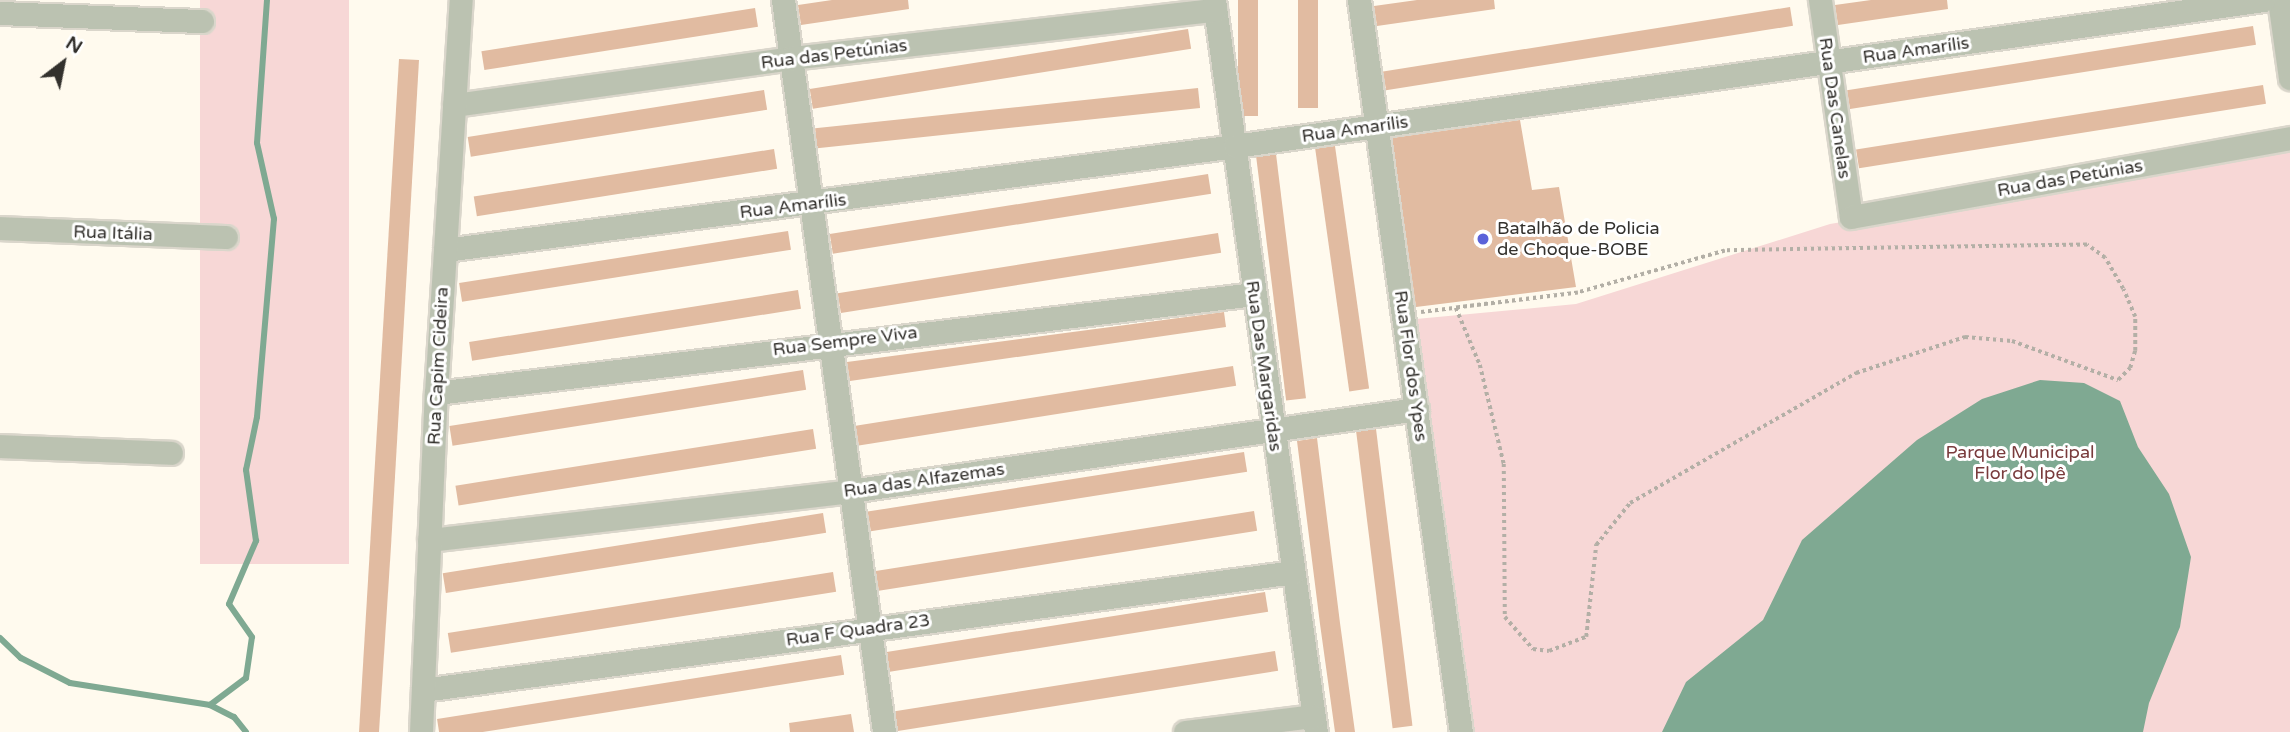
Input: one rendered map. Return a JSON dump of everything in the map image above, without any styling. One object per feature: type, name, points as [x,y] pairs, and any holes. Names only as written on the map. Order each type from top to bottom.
[{"type":"street","name":"Rua Capim Cideira","points":[[421,732],[436,393],[461,0]]},
{"type":"street","points":[[783,0],[827,342],[884,732]]},
{"type":"street","name":"Rua Flor dos Ypes","points":[[1359,0],[1461,732]]},
{"type":"street","name":"Rua Das Canelas","points":[[1820,0],[1851,217]]},
{"type":"street","name":"Rua Amarílis","points":[[445,250],[1236,146],[2263,0]]},
{"type":"street","points":[[2279,0],[2290,78]]},
{"type":"street","name":"Rua das Petúnias","points":[[454,105],[791,58],[1215,5]]},
{"type":"street","name":"Rua Das Margaridas","points":[[1215,5],[1315,724]]},
{"type":"street","points":[[0,13],[202,20]]},
{"type":"street","name":"Rua das Petúnias","points":[[1851,217],[2290,138]]},
{"type":"street","name":"Rua Itália","points":[[0,228],[226,237]]},
{"type":"street","name":"Rua Sempre Viva","points":[[436,393],[827,342],[1254,294]]},
{"type":"street","name":"Rua das Alfazemas","points":[[429,541],[850,491],[1417,409]]},
{"type":"street","points":[[0,446],[171,453]]},
{"type":"street","name":"Rua F Quadra 23","points":[[423,690],[1293,572]]},
{"type":"street","points":[[1185,732],[1315,724]]},
{"type":"path","points":[[1404,314],[1578,293],[1725,251],[2087,245],[2105,258],[2123,289],[2135,317],[2136,351],[2130,368],[2119,380],[2012,341],[1965,337],[1856,373],[1630,503],[1596,545],[1586,637],[1549,651],[1533,649],[1505,617],[1504,464],[1480,365],[1456,308]]},
{"type":"green space","points":[[200,0],[349,0],[349,564],[200,564]]},
{"type":"green space","name":"Parque Municipal Flor do Ipê","points":[[2290,147],[2290,732],[1474,732],[1416,319],[1576,304],[1830,224]]},
{"type":"shaded area","points":[[2040,380],[2084,383],[2120,401],[2138,447],[2169,494],[2191,557],[2180,627],[2149,703],[2143,732],[1662,732],[1686,682],[1763,620],[1802,540],[1917,440],[1982,399]]},
{"type":"building","points":[[832,0],[908,0],[909,9],[801,25],[798,5]]},
{"type":"building","points":[[1238,0],[1258,0],[1258,116],[1238,116]]},
{"type":"building","points":[[1298,0],[1318,0],[1318,108],[1298,108]]},
{"type":"building","points":[[1417,0],[1494,0],[1495,9],[1377,26],[1374,6]]},
{"type":"building","points":[[1871,0],[1947,0],[1948,9],[1838,25],[1835,5]]},
{"type":"building","points":[[1790,7],[1793,26],[1386,90],[1383,71]]},
{"type":"building","points":[[755,8],[758,27],[484,70],[481,51]]},
{"type":"building","points":[[2253,26],[2256,45],[1850,109],[1847,90]]},
{"type":"building","points":[[1188,29],[1191,49],[813,109],[810,89]]},
{"type":"building","points":[[399,59],[419,60],[391,546],[379,732],[359,732]]},
{"type":"building","points":[[2263,85],[2266,104],[1859,168],[1856,149]]},
{"type":"building","points":[[1198,88],[1200,108],[817,148],[815,128]]},
{"type":"building","points":[[764,90],[767,110],[471,157],[468,137]]},
{"type":"building","name":"Batalhão de Policia de Choque-BOBE","points":[[1520,120],[1532,190],[1559,187],[1576,287],[1416,307],[1392,138]]},
{"type":"building","points":[[1335,146],[1369,389],[1349,391],[1315,149]]},
{"type":"building","points":[[774,149],[777,169],[477,216],[474,197]]},
{"type":"building","points":[[1276,154],[1306,398],[1286,401],[1256,156]]},
{"type":"building","points":[[1208,174],[1211,194],[833,254],[830,234]]},
{"type":"building","points":[[788,231],[791,250],[462,302],[459,283]]},
{"type":"building","points":[[1218,233],[1221,253],[841,313],[838,293]]},
{"type":"building","points":[[798,290],[801,309],[472,361],[469,342]]},
{"type":"building","points":[[1224,312],[1226,327],[850,381],[847,362]]},
{"type":"building","points":[[1233,366],[1236,386],[859,446],[856,426]]},
{"type":"building","points":[[803,370],[806,390],[453,446],[449,426]]},
{"type":"building","points":[[813,429],[816,449],[459,505],[455,486]]},
{"type":"building","points":[[1376,429],[1412,726],[1393,728],[1356,431]]},
{"type":"building","points":[[1317,438],[1355,732],[1335,732],[1320,624],[1297,441]]},
{"type":"building","points":[[1244,452],[1247,472],[871,531],[868,512]]},
{"type":"building","points":[[1254,511],[1257,531],[879,591],[876,571]]},
{"type":"building","points":[[823,513],[826,533],[446,593],[443,573]]},
{"type":"building","points":[[833,572],[836,592],[451,653],[448,633]]},
{"type":"building","points":[[1265,592],[1268,612],[890,672],[887,652]]},
{"type":"building","points":[[1275,651],[1278,671],[898,731],[895,711]]},
{"type":"building","points":[[841,655],[844,675],[483,732],[439,732],[437,719]]},
{"type":"building","points":[[851,714],[854,732],[790,732],[789,723]]},
{"type":"waterway","points":[[210,705],[246,678],[252,637],[229,604],[256,541],[246,470],[257,417],[274,219],[257,143],[267,0]]},
{"type":"waterway","points":[[0,638],[21,658],[70,683],[210,705],[234,717],[246,732]]},
{"type":"place","name":"Batalhão de Policia de Choque-BOBE","points":[[1483,239]]}]
